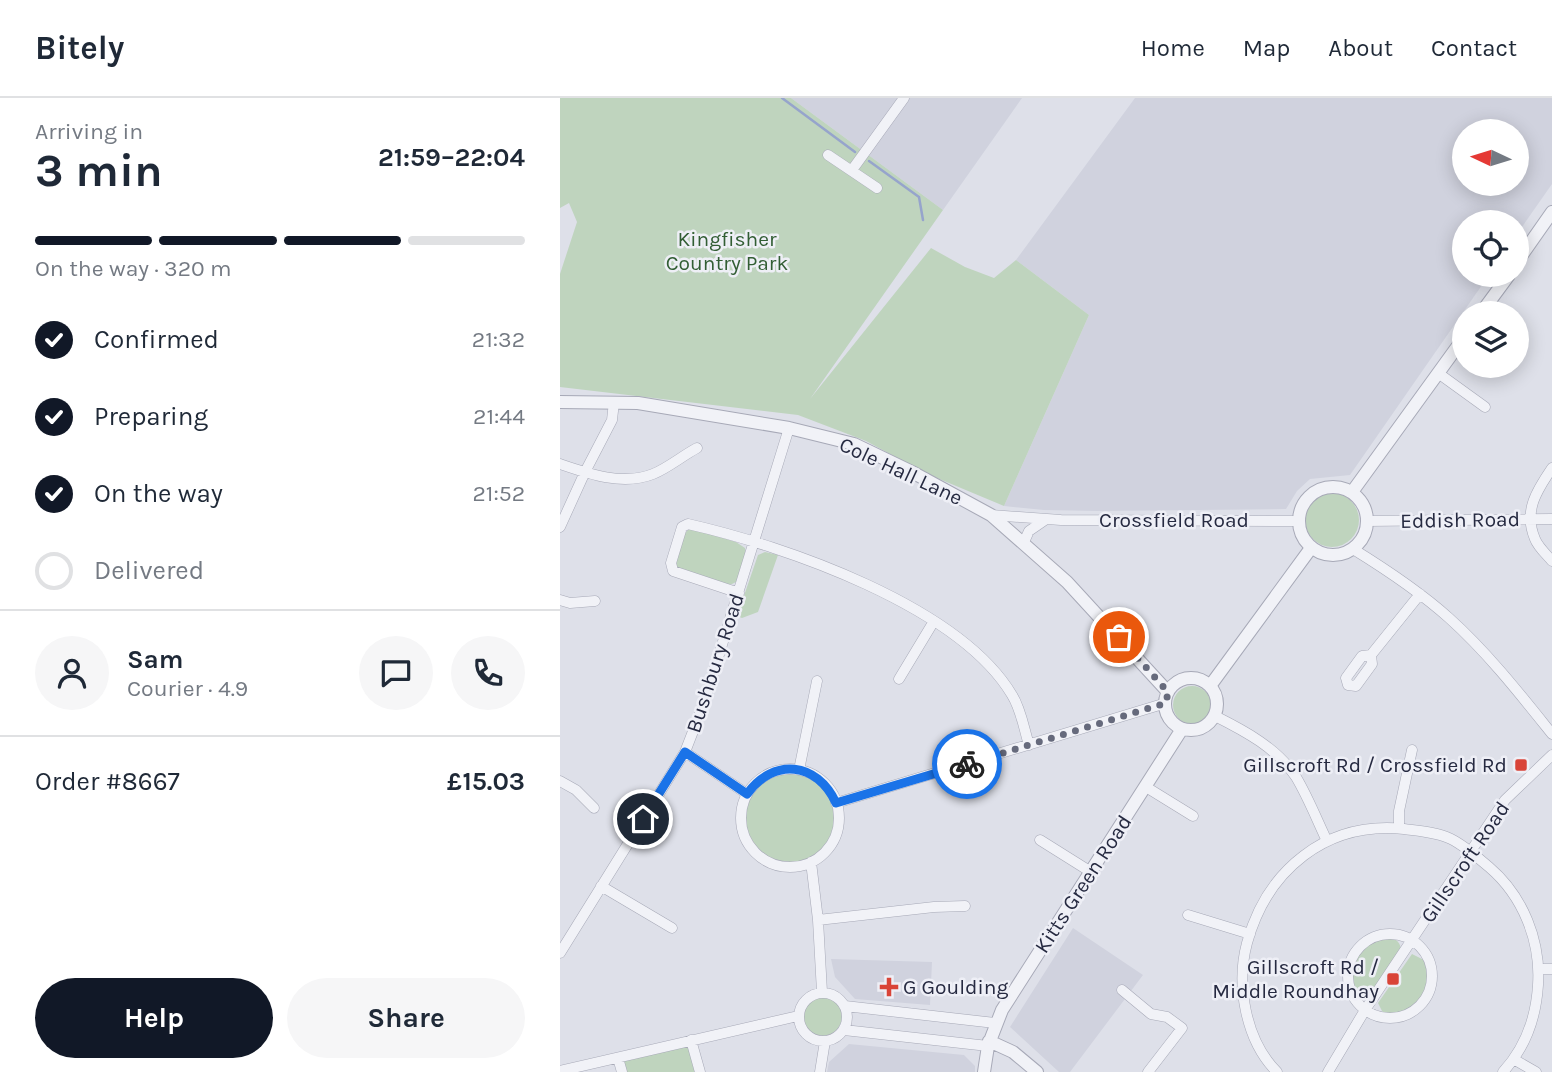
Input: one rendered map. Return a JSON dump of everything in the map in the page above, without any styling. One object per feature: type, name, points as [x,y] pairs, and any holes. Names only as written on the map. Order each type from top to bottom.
[{"type":"street","points":[[852,170],[904,98]]},
{"type":"street","points":[[828,155],[877,188]]},
{"type":"street","points":[[1529,245],[1552,212]]},
{"type":"street","points":[[1352,492],[1452,354]]},
{"type":"street","points":[[1438,373],[1485,407]]},
{"type":"street","name":"Cole Hall Lane","points":[[560,402],[638,403],[789,428],[854,444],[912,472],[991,515],[1024,542],[1067,582],[1167,698]]},
{"type":"street","points":[[560,527],[612,420],[614,402]]},
{"type":"street","name":"Bushbury Road","points":[[560,953],[685,752],[704,703],[789,428]]},
{"type":"street","points":[[560,464],[617,479],[636,479],[656,473],[681,450],[697,448]]},
{"type":"street","points":[[1552,468],[1534,495],[1531,505],[1535,539],[1552,561]]},
{"type":"street","points":[[1338,487],[1359,497],[1365,508],[1367,522],[1364,536],[1353,549],[1330,555],[1311,548],[1301,532],[1299,521],[1305,502],[1316,491],[1338,487]]},
{"type":"street","name":"Crossfield Road","points":[[991,515],[1049,519],[1299,521]]},
{"type":"street","points":[[1024,542],[1029,531],[1049,519]]},
{"type":"street","name":"Eddish Road","points":[[1367,522],[1552,519]]},
{"type":"street","points":[[739,593],[671,569],[680,530],[685,525],[753,542],[860,581],[934,621],[995,671],[1014,697],[1029,745]]},
{"type":"street","points":[[1210,686],[1311,548]]},
{"type":"street","points":[[1353,549],[1420,594],[1449,618],[1552,734]]},
{"type":"street","points":[[1371,655],[1420,594]]},
{"type":"street","points":[[560,600],[570,603],[596,601]]},
{"type":"street","points":[[899,679],[934,621]]},
{"type":"street","points":[[1185,679],[1196,679],[1210,686],[1217,699],[1215,716],[1201,729],[1182,729],[1170,719],[1167,698],[1175,684],[1185,679]]},
{"type":"street","points":[[799,770],[817,681]]},
{"type":"street","points":[[836,803],[1029,745],[1167,698]]},
{"type":"street","points":[[1215,716],[1252,735],[1295,776],[1327,841]]},
{"type":"street","name":"Kitts Green Road","points":[[985,1072],[995,1023],[1182,729]]},
{"type":"street","points":[[1399,828],[1399,811],[1412,750]]},
{"type":"street","points":[[685,752],[747,794]]},
{"type":"street","name":"Gillscroft Road","points":[[1328,1072],[1505,800],[1552,755]]},
{"type":"street","points":[[799,770],[822,781],[836,803],[839,817],[837,831],[827,849],[811,862],[796,867],[770,863],[758,855],[743,833],[741,819],[747,794],[754,784],[775,771],[799,770]]},
{"type":"street","points":[[560,781],[576,790],[594,808]]},
{"type":"street","points":[[1146,786],[1193,816]]},
{"type":"street","points":[[1277,1072],[1259,1045],[1249,1022],[1242,982],[1243,957],[1260,907],[1289,866],[1327,841],[1373,828],[1423,831],[1449,838],[1470,852],[1509,887],[1520,903],[1539,970],[1537,993],[1529,1032],[1515,1060],[1503,1072]]},
{"type":"street","points":[[1040,840],[1091,872]]},
{"type":"street","points":[[811,862],[822,992]]},
{"type":"street","points":[[601,886],[672,928]]},
{"type":"street","points":[[818,920],[965,906]]},
{"type":"street","points":[[1188,915],[1250,934]]},
{"type":"street","name":"Gillscroft Road","points":[[1384,933],[1412,941],[1432,962],[1433,985],[1428,998],[1411,1014],[1395,1018],[1385,1018],[1366,1010],[1356,1001],[1347,976],[1356,950],[1374,936],[1384,933]]},
{"type":"street","points":[[1539,970],[1552,970]]},
{"type":"street","points":[[1122,990],[1151,1014],[1167,1017],[1182,1028],[1148,1072]]},
{"type":"street","points":[[822,992],[838,997],[845,1006],[848,1018],[844,1030],[825,1041],[808,1036],[802,1029],[798,1016],[801,1005],[809,996],[822,992]]},
{"type":"street","points":[[845,1006],[995,1023]]},
{"type":"street","points":[[560,1071],[798,1016]]},
{"type":"street","points":[[844,1030],[989,1044],[1013,1052],[1037,1072]]},
{"type":"street","points":[[691,1040],[700,1072]]},
{"type":"street","points":[[820,1072],[825,1041]]},
{"type":"street","points":[[618,1058],[622,1072]]},
{"type":"street","points":[[1515,1060],[1536,1072]]},
{"type":"shaded area","points":[[791,98],[1022,98],[943,210]]},
{"type":"shaded area","points":[[1135,98],[1552,98],[1552,184],[1529,217],[1529,210],[1452,210],[1452,287],[1481,287],[1471,301],[1452,301],[1452,328],[1350,475],[1310,479],[1297,491],[1286,509],[1097,511],[1004,506],[1089,315],[1016,260]]},
{"type":"shaded area","points":[[1073,928],[1143,975],[1070,1072],[1059,1072],[1010,1027]]},
{"type":"shaded area","points":[[831,959],[932,962],[930,1005],[855,999],[835,977]]},
{"type":"shaded area","points":[[849,1044],[964,1055],[975,1066],[975,1072],[827,1072],[829,1062]]},
{"type":"green space","name":"Kingfisher Country Park","points":[[560,98],[791,98],[943,210],[810,399],[931,248],[965,267],[994,278],[1016,260],[1089,315],[1004,506],[925,473],[866,441],[798,415],[560,387],[560,274],[577,222],[569,203],[560,208]]},
{"type":"green space","points":[[1332,493],[1351,501],[1359,520],[1351,539],[1332,547],[1313,539],[1305,520],[1313,501]]},
{"type":"green space","points":[[690,528],[736,542],[745,548],[746,554],[738,581],[725,584],[678,569],[675,564],[684,534]]},
{"type":"green space","points":[[765,552],[778,555],[758,612],[742,618],[737,616],[758,555]]},
{"type":"green space","points":[[1192,686],[1206,691],[1211,705],[1206,719],[1192,724],[1178,719],[1173,705],[1178,691]]},
{"type":"green space","points":[[790,774],[815,781],[827,793],[834,818],[827,843],[815,855],[790,862],[765,855],[753,843],[746,818],[753,793],[765,781]]},
{"type":"green space","points":[[1380,937],[1396,940],[1401,949],[1370,998],[1364,1000],[1353,985],[1353,966],[1362,948]]},
{"type":"green space","points":[[1412,954],[1424,960],[1427,971],[1425,990],[1415,1004],[1398,1013],[1387,1015],[1378,1003]]},
{"type":"green space","points":[[822,996],[830,997],[836,1002],[841,1008],[841,1024],[836,1030],[830,1035],[822,1036],[814,1035],[808,1030],[803,1024],[802,1016],[803,1008],[808,1002],[814,997]]},
{"type":"green space","points":[[689,1043],[697,1072],[626,1072],[622,1059]]},
{"type":"waterway","points":[[782,98],[855,152]]},
{"type":"waterway","points":[[869,161],[919,197],[923,220]]},
{"type":"way so far","points":[[967,764],[1166,703],[1168,692],[1119,637]]},
{"type":"place","name":"Gillscroft Rd / Crossfield Rd","points":[[1521,765]]},
{"type":"place","name":"Gillscroft Rd / Middle Roundhay","points":[[1393,979]]},
{"type":"place","name":"G Goulding","points":[[889,987]]},
{"type":"route","points":[[643,819],[685,752],[747,794],[764,776],[775,771],[799,770],[822,781],[831,791],[836,803],[967,764]]}]
